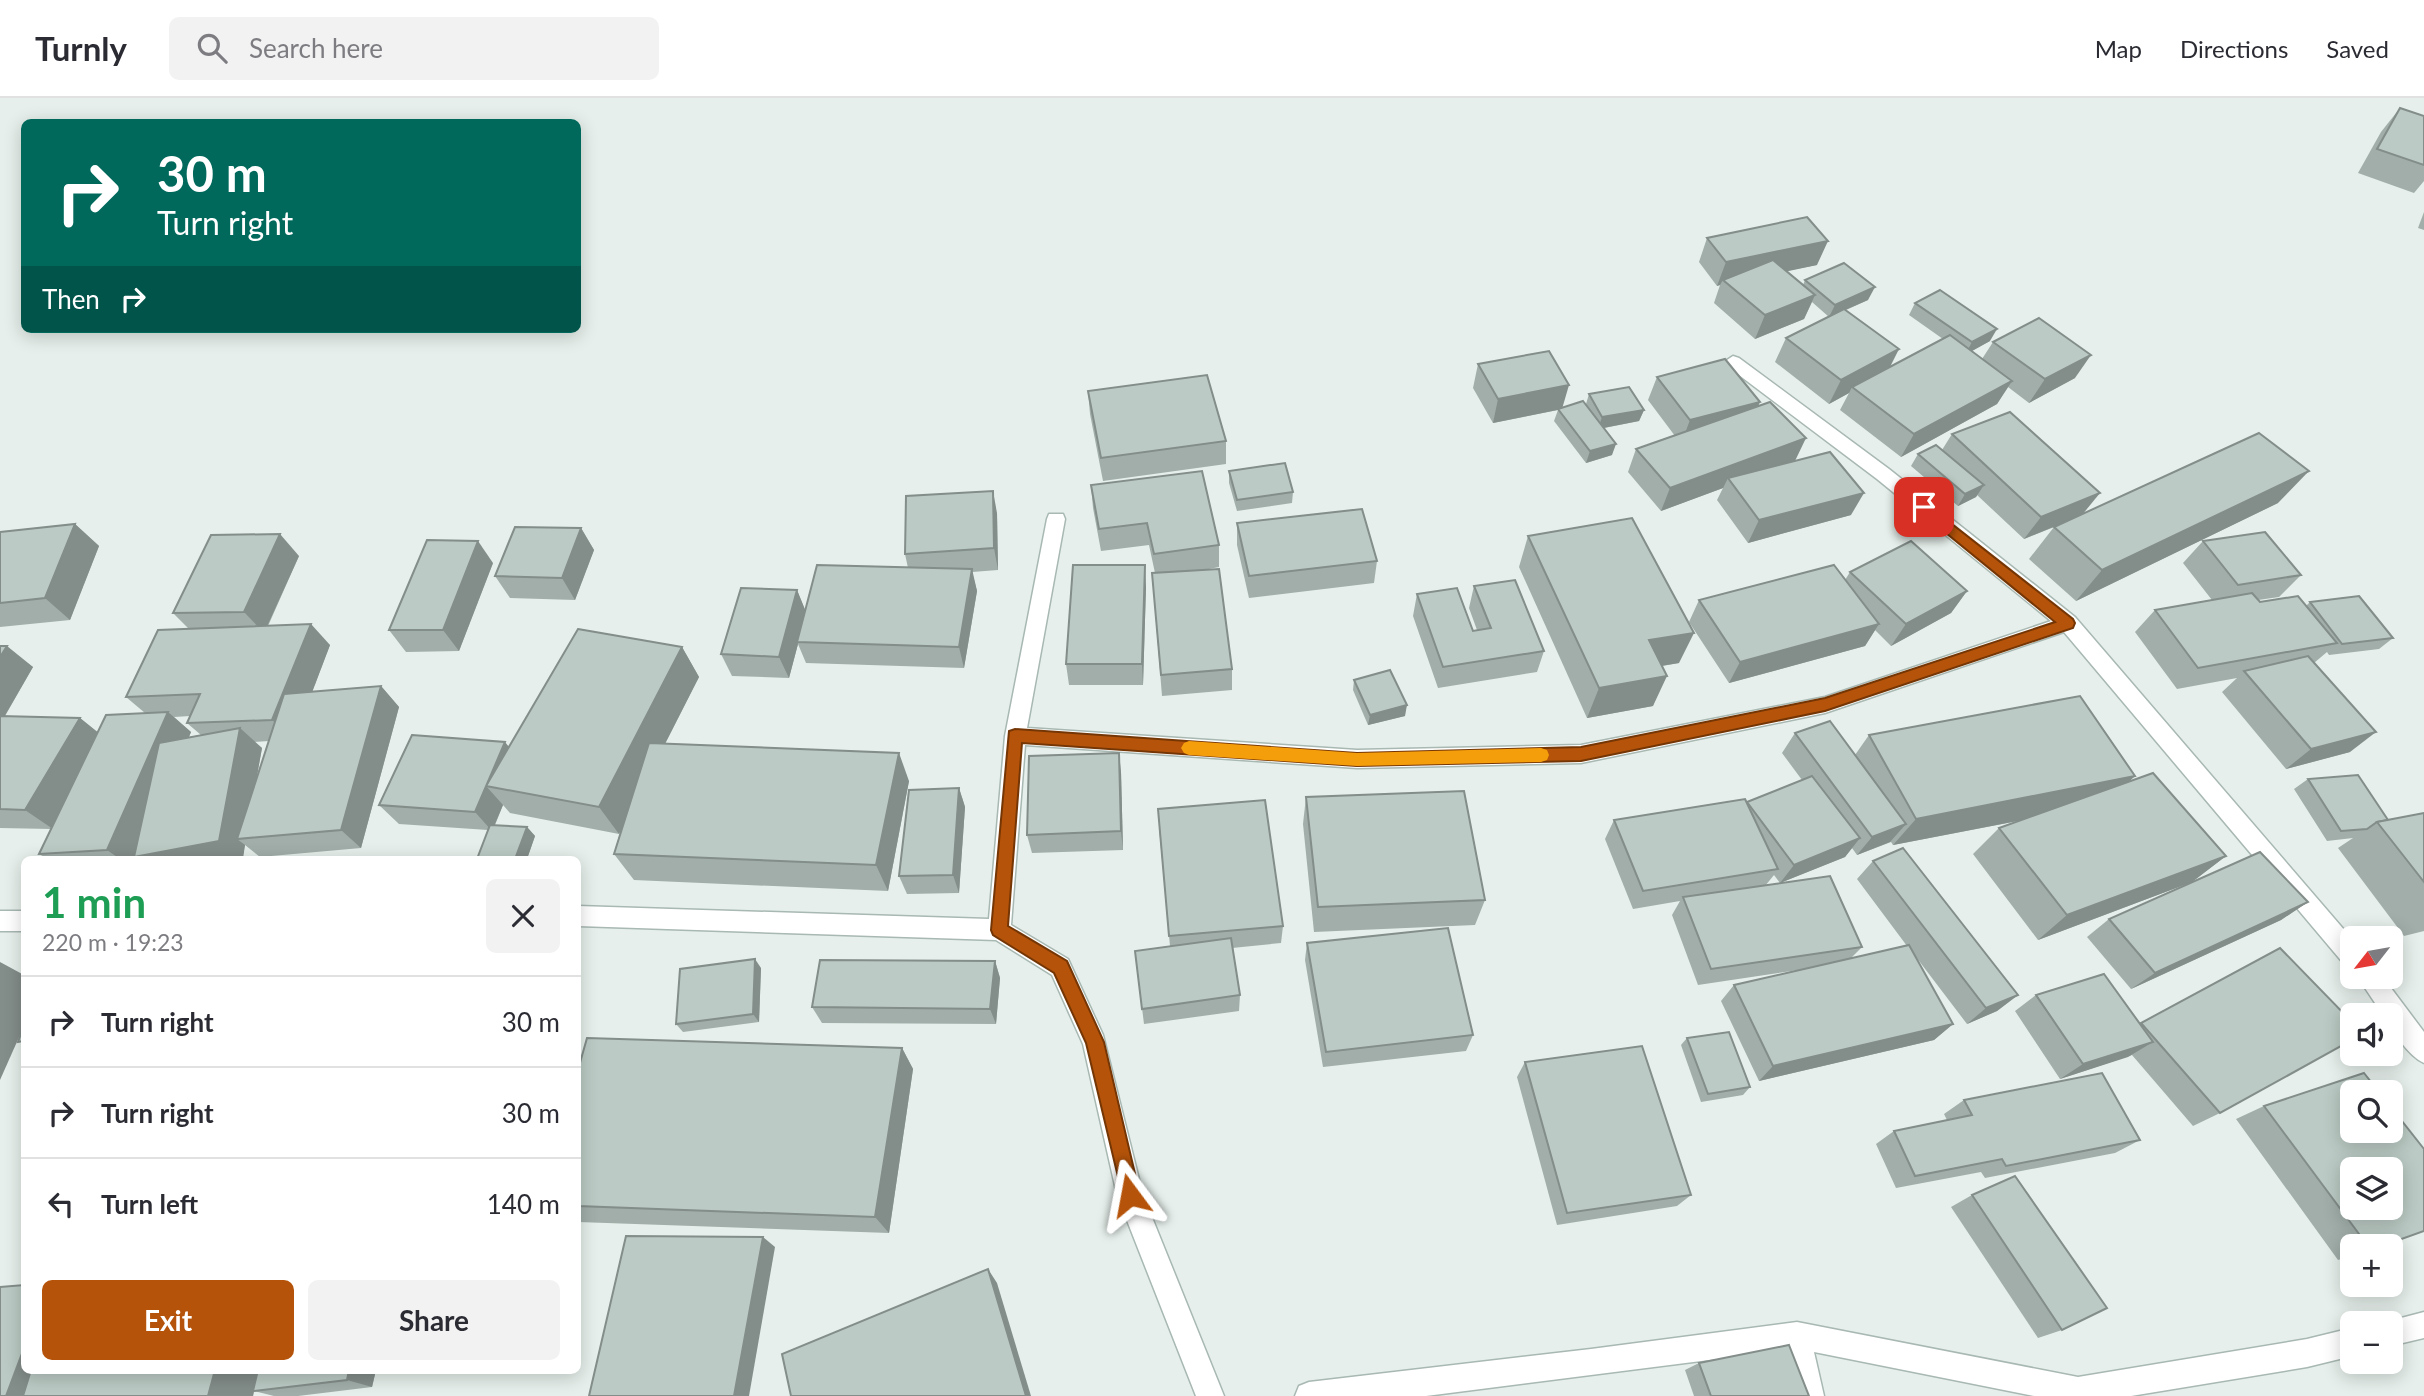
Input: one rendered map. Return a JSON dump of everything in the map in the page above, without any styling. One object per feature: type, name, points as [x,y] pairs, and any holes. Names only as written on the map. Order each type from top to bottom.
[{"type":"street","points":[[1733,362],[1883,474],[2068,623],[2340,942]]},
{"type":"street","points":[[999,930],[1015,736],[1056,519]]},
{"type":"street","points":[[1015,736],[1357,759],[1581,754],[1825,705],[2068,623]]},
{"type":"street","points":[[581,916],[999,930],[1060,967],[1095,1042],[1130,1195],[1210,1396]]},
{"type":"street","points":[[0,921],[21,920]]},
{"type":"street","points":[[2378,989],[2424,1051]]},
{"type":"street","points":[[2403,1330],[2424,1325]]},
{"type":"street","points":[[1308,1396],[1591,1363],[1797,1335],[2078,1391],[2307,1353],[2340,1345]]},
{"type":"street","points":[[1797,1335],[1810,1396]]},
{"type":"building","points":[[2400,108],[2424,116],[2424,165],[2377,149]]},
{"type":"building","points":[[1807,217],[1828,241],[1726,262],[1707,238]]},
{"type":"building","points":[[1773,260],[1815,295],[1765,315],[1723,280]]},
{"type":"building","points":[[1844,263],[1875,287],[1835,305],[1805,280]]},
{"type":"building","points":[[1940,290],[1997,329],[1972,342],[1915,303]]},
{"type":"building","points":[[1844,309],[1899,349],[1841,380],[1786,338]]},
{"type":"building","points":[[2039,318],[2091,355],[2045,379],[1993,342]]},
{"type":"building","points":[[1950,335],[2012,381],[1914,434],[1852,387]]},
{"type":"building","points":[[1549,351],[1569,385],[1498,399],[1478,364]]},
{"type":"building","points":[[1725,359],[1760,402],[1690,420],[1657,377]]},
{"type":"building","points":[[1207,375],[1226,441],[1101,458],[1088,391]]},
{"type":"building","points":[[1629,387],[1644,410],[1602,417],[1589,394]]},
{"type":"building","points":[[1583,401],[1616,444],[1590,451],[1558,409]]},
{"type":"building","points":[[1770,402],[1806,438],[1670,488],[1636,449]]},
{"type":"building","points":[[2010,412],[2100,493],[2041,517],[1952,434]]},
{"type":"building","points":[[2259,433],[2309,471],[2102,570],[2054,527]]},
{"type":"building","points":[[1936,445],[1984,485],[1965,494],[1918,454]]},
{"type":"building","points":[[1830,452],[1864,493],[1759,520],[1728,478]]},
{"type":"building","points":[[1285,463],[1293,492],[1237,500],[1229,471]]},
{"type":"building","points":[[1202,471],[1219,545],[1154,554],[1147,523],[1099,529],[1091,485]]},
{"type":"building","points":[[993,491],[994,548],[905,554],[906,496]]},
{"type":"building","points":[[1362,509],[1377,561],[1249,576],[1237,523]]},
{"type":"building","points":[[1632,518],[1694,633],[1649,640],[1667,676],[1599,688],[1528,536]]},
{"type":"building","points":[[75,524],[45,598],[0,603],[0,532]]},
{"type":"building","points":[[515,527],[581,528],[562,578],[495,576]]},
{"type":"building","points":[[2265,532],[2301,575],[2238,585],[2203,541]]},
{"type":"building","points":[[280,534],[244,612],[173,613],[211,535]]},
{"type":"building","points":[[427,540],[478,541],[443,630],[389,630]]},
{"type":"building","points":[[1911,541],[1967,591],[1906,624],[1850,572]]},
{"type":"building","points":[[817,565],[972,569],[959,647],[797,642]]},
{"type":"building","points":[[1073,565],[1145,565],[1142,664],[1066,664]]},
{"type":"building","points":[[1834,565],[1879,624],[1740,662],[1699,600]]},
{"type":"building","points":[[1219,569],[1232,669],[1161,675],[1152,573]]},
{"type":"building","points":[[1515,580],[1544,651],[1443,667],[1417,594],[1457,588],[1473,631],[1491,628],[1474,586]]},
{"type":"building","points":[[741,588],[797,590],[779,657],[721,654]]},
{"type":"building","points":[[2252,593],[2260,602],[2298,596],[2337,643],[2198,668],[2155,610]]},
{"type":"building","points":[[2359,596],[2393,638],[2342,644],[2310,602]]},
{"type":"building","points":[[311,624],[272,720],[187,723],[200,694],[126,697],[158,630]]},
{"type":"building","points":[[578,629],[682,647],[599,807],[486,786]]},
{"type":"building","points":[[0,646],[7,646],[0,657]]},
{"type":"building","points":[[2308,656],[2376,732],[2311,749],[2244,671]]},
{"type":"building","points":[[1390,670],[1407,705],[1370,715],[1354,680]]},
{"type":"building","points":[[381,686],[341,830],[237,839],[284,694]]},
{"type":"building","points":[[2080,696],[2135,776],[1916,819],[1869,735]]},
{"type":"building","points":[[168,712],[107,850],[39,854],[106,715]]},
{"type":"building","points":[[0,716],[80,718],[25,810],[0,809]]},
{"type":"building","points":[[1830,721],[1906,824],[1872,837],[1795,733]]},
{"type":"building","points":[[240,728],[219,841],[134,856],[159,743]]},
{"type":"building","points":[[412,735],[505,742],[475,812],[379,805]]},
{"type":"building","points":[[649,743],[899,753],[876,865],[614,854]]},
{"type":"building","points":[[1119,753],[1121,831],[1027,835],[1029,756]]},
{"type":"building","points":[[2153,773],[2226,856],[2067,915],[1999,828]]},
{"type":"building","points":[[2358,775],[2388,820],[2377,822],[2367,829],[2341,831],[2308,779]]},
{"type":"building","points":[[1812,776],[1860,838],[1794,865],[1747,802]]},
{"type":"building","points":[[959,788],[953,875],[899,876],[909,790]]},
{"type":"building","points":[[1464,791],[1485,900],[1318,907],[1306,797]]},
{"type":"building","points":[[1745,799],[1778,869],[1643,891],[1614,820]]},
{"type":"building","points":[[1265,800],[1283,926],[1169,936],[1158,809]]},
{"type":"building","points":[[2424,813],[2424,882],[2377,822]]},
{"type":"building","points":[[490,825],[527,827],[516,856],[478,856]]},
{"type":"building","points":[[1903,848],[2018,995],[1986,1008],[1873,861]]},
{"type":"building","points":[[2260,852],[2308,902],[2155,973],[2109,919]]},
{"type":"building","points":[[1830,876],[1862,947],[1711,969],[1683,897]]},
{"type":"building","points":[[1448,928],[1473,1035],[1326,1052],[1307,943]]},
{"type":"building","points":[[1231,938],[1240,995],[1142,1009],[1135,951]]},
{"type":"building","points":[[1909,945],[1953,1024],[1773,1066],[1734,985]]},
{"type":"building","points":[[2280,948],[2340,1010],[2340,1047],[2220,1113],[2141,1023]]},
{"type":"building","points":[[755,959],[753,1014],[676,1024],[680,969]]},
{"type":"building","points":[[820,960],[995,961],[990,1009],[812,1007]]},
{"type":"building","points":[[2104,974],[2153,1042],[2083,1064],[2036,995]]},
{"type":"building","points":[[1729,1032],[1750,1087],[1708,1094],[1687,1038]]},
{"type":"building","points":[[587,1038],[902,1048],[875,1217],[581,1206],[581,1059]]},
{"type":"building","points":[[1642,1046],[1691,1195],[1567,1213],[1525,1062]]},
{"type":"building","points":[[2102,1073],[2140,1140],[2006,1166],[2002,1159],[1915,1176],[1894,1131],[1972,1115],[1964,1100]]},
{"type":"building","points":[[2364,1073],[2370,1080],[2343,1080]]},
{"type":"building","points":[[2340,1081],[2340,1143],[2403,1143],[2403,1122],[2424,1149],[2424,1231],[2403,1238],[2403,1234],[2359,1234],[2349,1220],[2403,1220],[2403,1157],[2340,1157],[2340,1208],[2264,1106]]},
{"type":"building","points":[[2015,1176],[2107,1308],[2062,1330],[1972,1195]]},
{"type":"building","points":[[626,1236],[763,1237],[734,1396],[589,1396]]},
{"type":"building","points":[[988,1269],[1026,1396],[791,1396],[782,1354]]},
{"type":"building","points":[[21,1285],[21,1356],[6,1396],[0,1396],[0,1287]]},
{"type":"building","points":[[1789,1345],[1809,1396],[1711,1396],[1699,1363]]},
{"type":"building","points":[[30,1374],[214,1374],[208,1396],[23,1396]]},
{"type":"building","points":[[257,1374],[348,1374],[347,1380],[253,1391]]},
{"type":"slow traffic","points":[[1189,748],[1357,759],[1541,755]]},
{"type":"route","points":[[1130,1195],[1095,1042],[1060,967],[999,930],[1015,736],[1357,759],[1581,754],[1825,705],[2068,623],[1924,507]]}]
